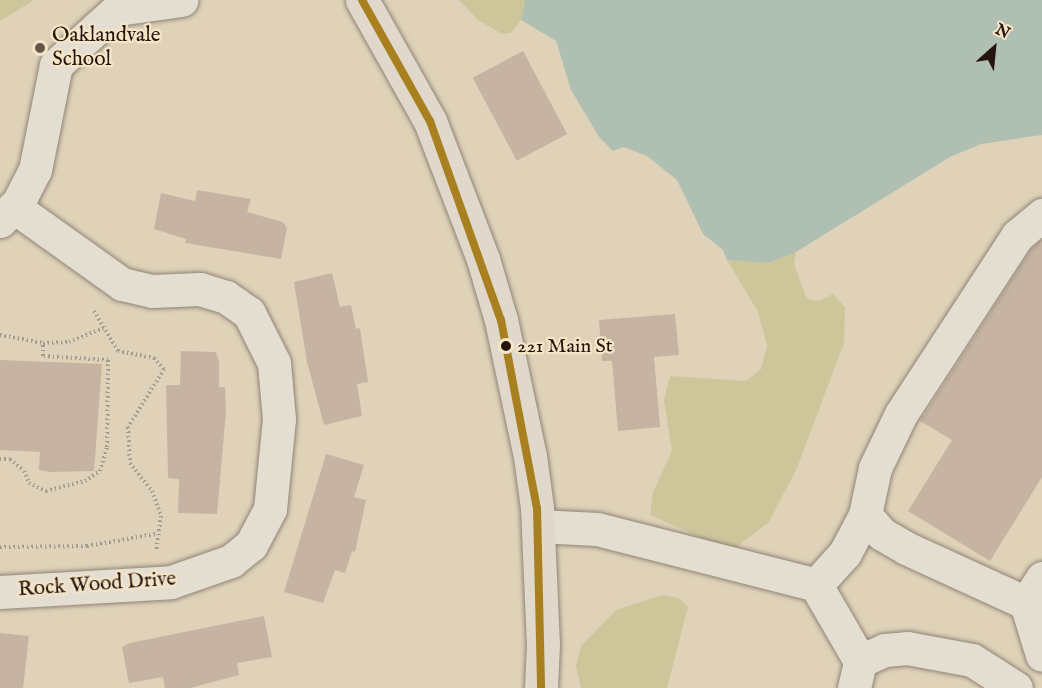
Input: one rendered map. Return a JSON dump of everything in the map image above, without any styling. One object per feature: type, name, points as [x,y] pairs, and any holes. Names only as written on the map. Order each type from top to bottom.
[{"type":"main road","points":[[362,0],[430,122],[483,259],[517,391],[538,526],[543,645],[541,688]]},
{"type":"street","points":[[7,214],[35,170],[56,65],[124,5],[181,0]]},
{"type":"street","name":"Rock Wood Drive","points":[[0,592],[159,583],[231,561],[263,528],[276,476],[279,419],[274,363],[266,339],[249,313],[226,297],[200,289],[152,291],[122,284],[7,214]]},
{"type":"street","points":[[816,585],[844,553],[865,515],[875,468],[901,414],[1017,236],[1042,215]]},
{"type":"street","points":[[865,515],[882,534],[906,548],[1034,590],[1042,655]]},
{"type":"street","points":[[538,526],[597,529],[816,585]]},
{"type":"street","points":[[816,585],[857,674],[878,652],[908,648],[972,660],[1016,688]]},
{"type":"path","points":[[94,311],[118,351],[154,358],[164,369],[128,427],[130,463],[152,491],[161,516],[155,534],[159,583]]},
{"type":"path","points":[[0,335],[43,343],[69,342],[103,328]]},
{"type":"path","points":[[0,459],[10,459],[24,471],[29,483],[46,491],[85,481],[100,471],[107,447],[108,360],[43,356],[43,343]]},
{"type":"path","points":[[0,547],[87,546],[155,534]]},
{"type":"shaded area","points":[[0,0],[34,0],[0,21]]},
{"type":"shaded area","points":[[459,0],[525,0],[521,20],[511,33],[502,34],[478,20]]},
{"type":"shaded area","points":[[525,0],[1042,0],[1042,135],[981,144],[950,157],[796,252],[768,263],[727,260],[723,250],[703,234],[677,180],[647,156],[624,147],[613,151],[599,137],[571,90],[556,41],[521,20]]},
{"type":"shaded area","points":[[796,252],[794,264],[807,299],[819,301],[833,294],[845,307],[844,343],[797,468],[769,522],[731,551],[650,515],[653,492],[672,451],[664,400],[670,376],[746,381],[761,369],[767,346],[758,312],[727,260],[768,263]]},
{"type":"shaded area","points":[[662,595],[678,598],[688,607],[667,688],[581,688],[576,666],[581,646],[616,610]]},
{"type":"building","points":[[523,51],[567,134],[517,161],[473,78]]},
{"type":"building","points":[[197,190],[251,199],[247,212],[283,222],[287,228],[281,259],[185,243],[186,239],[154,229],[161,193],[195,201]]},
{"type":"building","points":[[1042,239],[1042,477],[990,561],[908,511],[952,440],[920,421],[1031,249]]},
{"type":"building","points":[[332,273],[340,307],[351,305],[356,329],[360,328],[368,382],[357,384],[362,416],[324,425],[307,362],[294,282]]},
{"type":"building","points":[[675,314],[679,355],[654,357],[660,427],[618,431],[612,361],[602,361],[599,320]]},
{"type":"building","points":[[181,351],[216,352],[219,362],[219,387],[225,387],[226,412],[217,514],[178,513],[179,479],[168,478],[166,385],[180,385]]},
{"type":"building","points":[[0,360],[102,364],[94,471],[39,470],[40,452],[0,450]]},
{"type":"building","points":[[326,454],[364,465],[354,497],[366,500],[355,552],[352,551],[345,573],[335,570],[323,603],[284,592]]},
{"type":"building","points":[[264,616],[272,657],[237,663],[239,675],[190,688],[165,688],[163,677],[129,683],[122,647],[130,643]]},
{"type":"building","points":[[0,633],[29,636],[23,688],[0,688]]},
{"type":"transit line","points":[[362,0],[430,121],[501,320],[537,508],[541,688]]},
{"type":"place","name":"Oaklandvale School","points":[[40,48]]},
{"type":"place","name":"221 Main St","points":[[506,346]]}]
